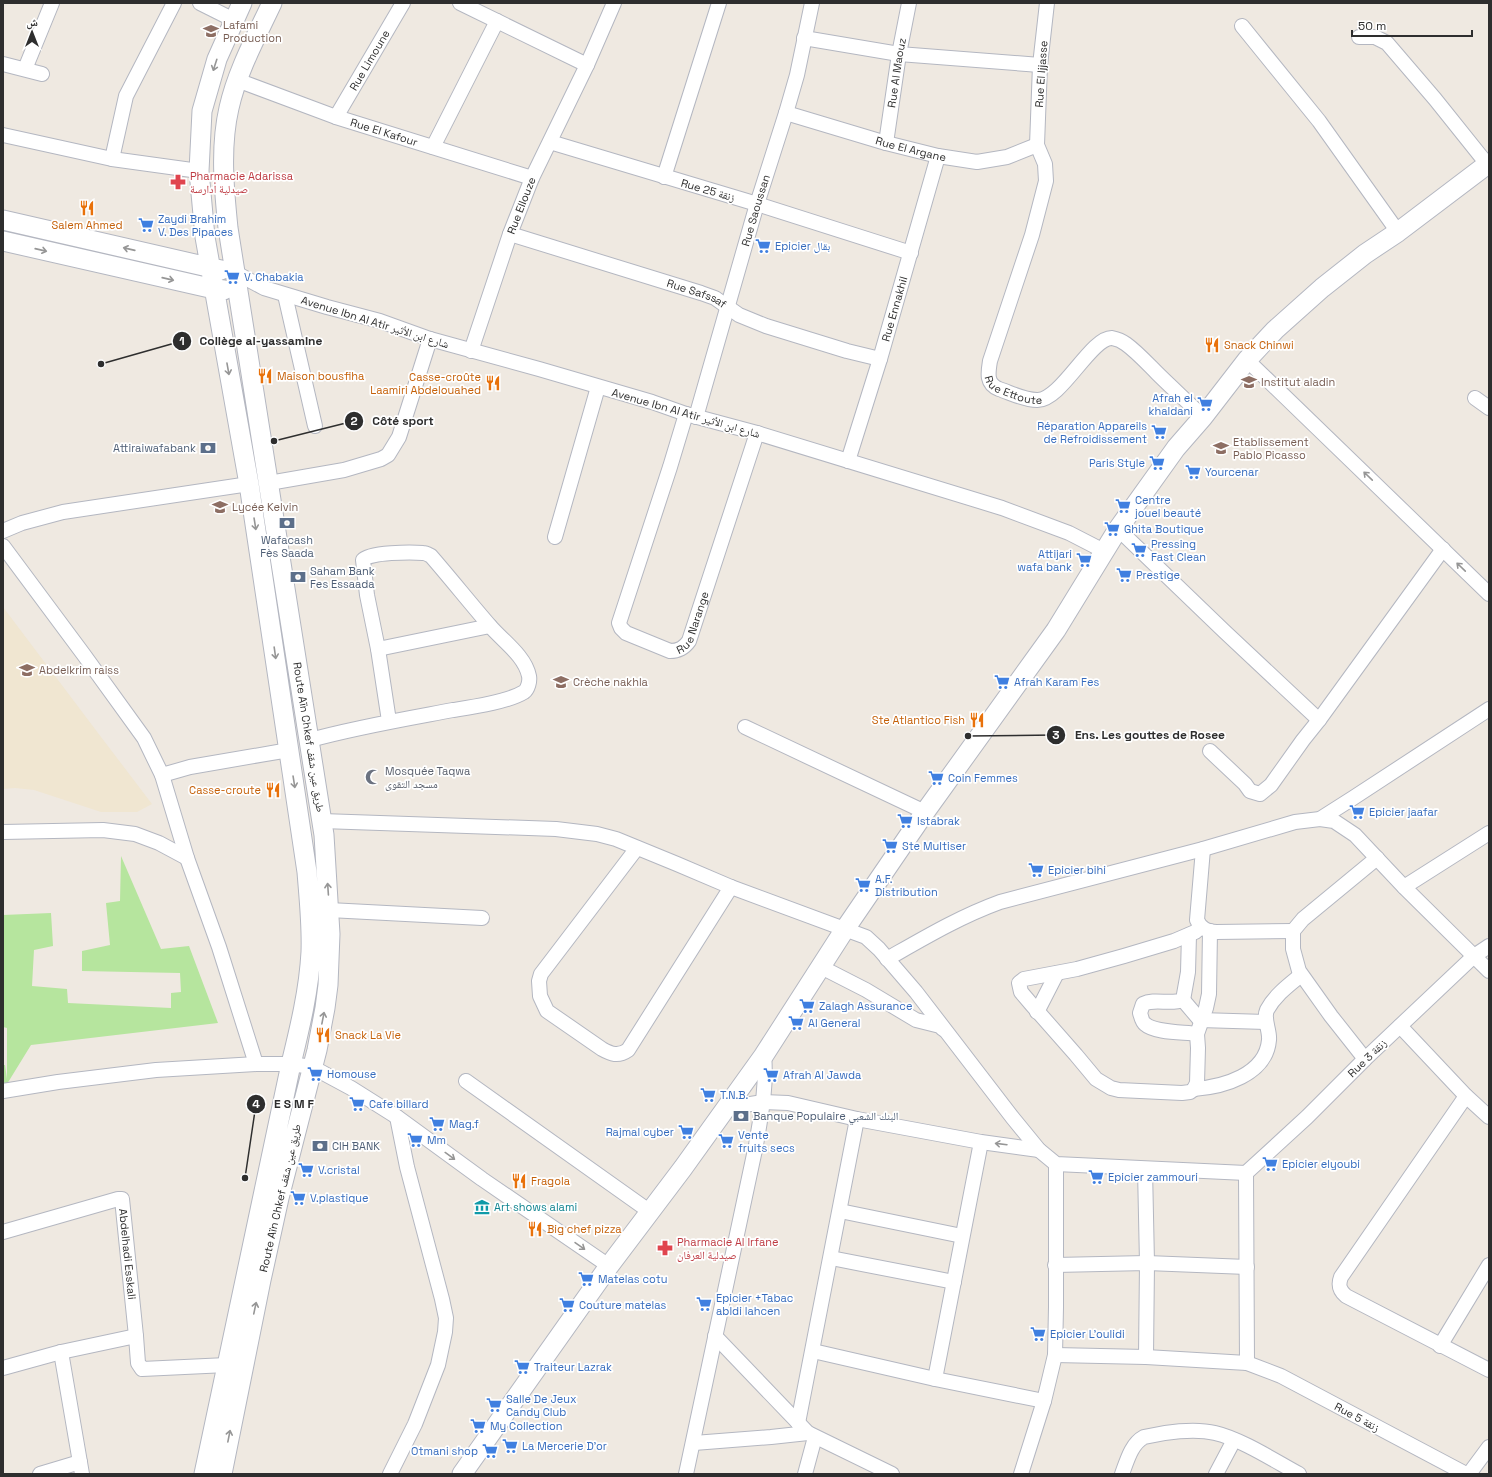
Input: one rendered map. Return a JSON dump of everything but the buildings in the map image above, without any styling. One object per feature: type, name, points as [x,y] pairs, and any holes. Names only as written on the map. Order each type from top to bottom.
[{"type":"main road","name":"Route Aïn Chkef طريق عين شقف","points":[[222,1474],[279,1198],[324,1014],[328,985],[330,934],[322,821],[224,196],[224,160],[229,109],[237,80],[272,3]]},
{"type":"main road","name":"Route Aïn Chkef طريق عين شقف","points":[[204,1474],[291,1064],[302,1022],[310,963],[311,933],[307,872],[249,484],[205,237],[199,171],[202,111],[217,59],[238,12]]},
{"type":"main road","points":[[462,1474],[609,1266],[764,1055],[845,929],[925,812],[1056,630],[1118,529],[1176,448],[1203,417],[1247,360],[1275,330],[1322,288],[1365,254],[1398,232],[1488,164]]},
{"type":"main road","name":"Avenue Ibn Al Atir شارع ابن الأثير","points":[[3,220],[210,267],[237,282]]},
{"type":"main road","name":"Avenue Ibn Al Atir شارع ابن الأثير","points":[[3,241],[214,289],[237,282]]},
{"type":"street","points":[[25,69],[52,3]]},
{"type":"street","points":[[112,160],[126,96],[174,3]]},
{"type":"street","points":[[200,3],[238,12]]},
{"type":"street","name":"Rue Limoune","points":[[336,117],[403,3]]},
{"type":"street","points":[[460,3],[587,65]]},
{"type":"street","name":"Rue Ellouze","points":[[471,351],[510,234],[532,178],[587,65],[614,3]]},
{"type":"street","points":[[664,177],[719,3]]},
{"type":"street","name":"Rue Saoussan","points":[[691,415],[702,394],[757,204],[786,113],[812,3]]},
{"type":"street","name":"Rue Al Maouz","points":[[886,143],[899,54],[909,3]]},
{"type":"street","name":"Rue El Ijjasse","points":[[1037,145],[1040,65],[1047,3]]},
{"type":"street","points":[[434,147],[497,21]]},
{"type":"street","points":[[1242,26],[1319,121],[1398,232]]},
{"type":"street","points":[[1359,36],[1375,36],[1387,43],[1436,99],[1488,164]]},
{"type":"street","points":[[804,38],[899,54],[1040,65]]},
{"type":"street","points":[[3,64],[42,74]]},
{"type":"street","name":"Rue El Kafour","points":[[237,80],[336,117],[532,178]]},
{"type":"street","name":"Rue El Argane","points":[[786,113],[886,143],[938,156],[977,162],[1007,156],[1037,145]]},
{"type":"street","points":[[3,135],[112,160],[199,171]]},
{"type":"street","name":"Rue 25 زنقة","points":[[550,142],[757,204],[911,253]]},
{"type":"street","name":"Rue Ettoute","points":[[1037,145],[1045,164],[1046,181],[1032,234],[990,361],[988,371],[990,383],[995,387],[1031,400],[1038,401],[1045,399],[1070,375],[1098,343],[1104,339],[1111,338],[1126,344],[1140,356],[1203,417]]},
{"type":"street","name":"Rue Ennakhil","points":[[848,461],[880,359],[938,156]]},
{"type":"street","name":"Rue Safssaf","points":[[510,234],[701,293],[715,298],[740,315],[766,326],[847,351],[880,359]]},
{"type":"street","name":"Avenue Ibn Al Atir شارع ابن الأثير","points":[[237,282],[264,288],[380,321],[430,339],[539,369],[691,415],[757,433],[1002,508],[1069,533],[1104,551]]},
{"type":"street","points":[[286,295],[315,426]]},
{"type":"street","points":[[269,482],[344,470],[381,459],[388,455],[399,437],[430,339]]},
{"type":"street","points":[[1247,360],[1489,594]]},
{"type":"street","points":[[555,537],[598,387]]},
{"type":"street","points":[[1475,398],[1489,408]]},
{"type":"street","name":"Rue Narange","points":[[691,415],[670,467],[619,623],[621,628],[626,633],[670,651],[675,651],[686,646],[689,641],[757,433]]},
{"type":"street","points":[[3,531],[62,512],[249,484]]},
{"type":"street","points":[[1118,529],[1319,720]]},
{"type":"street","points":[[3,546],[144,738],[162,775],[187,858],[219,947],[256,1064]]},
{"type":"street","points":[[1210,751],[1245,784],[1250,791],[1260,794],[1271,785],[1443,549]]},
{"type":"street","points":[[310,740],[389,722],[473,707],[501,700],[525,691],[530,677],[519,657],[490,626],[428,554],[408,553],[370,556],[365,558],[363,564],[389,722]]},
{"type":"street","points":[[378,649],[490,626]]},
{"type":"street","points":[[1320,819],[1489,709]]},
{"type":"street","points":[[746,727],[925,812]]},
{"type":"street","points":[[162,775],[190,767],[289,750]]},
{"type":"street","points":[[887,959],[947,924],[972,912],[1000,902],[1203,849],[1295,822],[1320,819],[1334,821],[1356,835],[1404,887],[1489,971]]},
{"type":"street","points":[[322,821],[556,829],[597,834],[616,839],[731,887],[866,937],[879,949],[916,992],[943,1029],[1039,1150],[1056,1164],[1246,1173],[1247,1363]]},
{"type":"street","points":[[3,832],[103,830],[135,834],[159,843],[187,858]]},
{"type":"street","points":[[1404,887],[1489,833]]},
{"type":"street","points":[[637,848],[541,974],[539,982],[540,996],[547,1011],[609,1053],[617,1055],[628,1050],[731,887]]},
{"type":"street","points":[[1194,1089],[1198,1076],[1197,1034],[1209,994],[1206,929],[1198,920],[1203,849]]},
{"type":"street","points":[[1365,1059],[1298,971],[1293,949],[1293,931],[1303,919],[1377,858]]},
{"type":"street","points":[[329,910],[482,918]]},
{"type":"street","points":[[1293,931],[1206,929],[1124,956],[1057,974],[1028,978],[1020,982],[1019,985],[1021,992],[1037,1012],[1096,1079],[1111,1088],[1128,1091],[1182,1094],[1190,1092],[1194,1089],[1204,1088],[1232,1080],[1253,1069],[1263,1058],[1268,1047],[1269,1038],[1266,1022],[1266,1011],[1274,999],[1301,974]]},
{"type":"street","points":[[1183,1000],[1188,972],[1189,935]]},
{"type":"street","name":"Rue 3 زنقة","points":[[1246,1173],[1307,1117],[1365,1059],[1474,956],[1489,946]]},
{"type":"street","points":[[821,967],[866,990],[916,1020],[940,1026],[943,1029]]},
{"type":"street","points":[[1037,1012],[1057,974]]},
{"type":"street","points":[[1183,1000],[1200,1020],[1266,1022]]},
{"type":"street","points":[[1183,1000],[1176,1002],[1148,1002],[1143,1004],[1140,1013],[1141,1017],[1144,1024],[1157,1029],[1197,1034]]},
{"type":"street","points":[[1400,1026],[1466,1096],[1489,1117]]},
{"type":"street","points":[[686,1474],[694,1443],[715,1336],[749,1182],[763,1102],[765,1078],[764,1055]]},
{"type":"street","points":[[3,1091],[110,1075],[156,1070],[256,1064],[291,1064],[312,1067],[351,1088],[397,1117],[488,1183],[609,1266]]},
{"type":"street","points":[[466,1081],[649,1211]]},
{"type":"street","points":[[1466,1096],[1339,1282],[1342,1292],[1346,1296],[1440,1346],[1489,1370]]},
{"type":"street","points":[[726,1108],[763,1102],[788,1103],[981,1142],[1039,1150]]},
{"type":"street","points":[[390,1474],[415,1424],[438,1365],[445,1332],[446,1318],[407,1167],[397,1117]]},
{"type":"street","points":[[805,1474],[813,1351],[857,1118]]},
{"type":"street","points":[[935,1379],[981,1142]]},
{"type":"street","points":[[1025,1473],[1055,1355],[1056,1164]]},
{"type":"street","points":[[1145,1168],[1147,1263],[1146,1357]]},
{"type":"street","name":"Abdelhadi Esskali","points":[[3,1232],[122,1199],[136,1336]]},
{"type":"street","points":[[840,1211],[962,1236]]},
{"type":"street","points":[[831,1258],[954,1282]]},
{"type":"street","points":[[1055,1265],[1147,1263],[1247,1267]]},
{"type":"street","points":[[1440,1346],[1489,1265]]},
{"type":"street","points":[[3,1368],[61,1352],[136,1336],[138,1363],[142,1369],[226,1365]]},
{"type":"street","points":[[715,1336],[807,1431],[892,1474]]},
{"type":"street","points":[[813,1351],[935,1379],[1044,1401]]},
{"type":"street","points":[[40,1474],[81,1468],[61,1352]]},
{"type":"street","name":"Rue 5 زنقة","points":[[1055,1355],[1146,1357],[1247,1363],[1281,1376],[1466,1474]]},
{"type":"street","points":[[694,1443],[771,1437],[807,1431]]},
{"type":"street","points":[[1122,1474],[1136,1444],[1144,1437],[1176,1432],[1202,1432],[1217,1434],[1234,1440],[1298,1474]]},
{"type":"street","points":[[1216,1474],[1234,1440]]},
{"type":"street","points":[[1469,1474],[1489,1447]]},
{"type":"shaded area","name":"Abdelkrim raiss","points":[[3,607],[152,804],[137,812],[101,812],[34,790],[15,788],[3,789]]},
{"type":"green space","points":[[121,856],[161,949],[189,946],[218,1023],[31,1045],[7,1084],[3,1085],[3,1065],[5,1065],[7,1079],[7,1028],[3,1027],[3,915],[51,913],[53,946],[34,950],[32,986],[67,989],[68,1003],[171,1008],[171,993],[181,992],[180,973],[82,971],[82,951],[110,945],[106,903],[120,901]]},
{"type":"place","name":"Lafami Production","points":[[211,31]]},
{"type":"place","name":"Pharmacie Adarissa صيدلية أدارسة","points":[[178,182]]},
{"type":"place","name":"Salem Ahmed","points":[[87,208]]},
{"type":"place","name":"Zaydi Brahim V. Des Pipaces","points":[[146,225]]},
{"type":"place","name":"Epicier بقال","points":[[763,246]]},
{"type":"place","name":"V. Chabakia","points":[[232,277]]},
{"type":"place","name":"Snack Chinwi","points":[[1212,345]]},
{"type":"place","name":"Collège al-yassamine","points":[[101,364]]},
{"type":"place","name":"Maison bousfiha","points":[[265,376]]},
{"type":"place","name":"Institut aladin","points":[[1249,382]]},
{"type":"place","name":"Casse-croûte Laamiri Abdelouahed","points":[[493,383]]},
{"type":"place","name":"Afrah el khaldani","points":[[1205,404]]},
{"type":"place","name":"Réparation Appareils de Refroidissement","points":[[1159,432]]},
{"type":"place","name":"Côté sport","points":[[274,441]]},
{"type":"place","name":"Attiraiwafabank","points":[[208,448]]},
{"type":"place","name":"Etablissement Pablo Picasso","points":[[1221,448]]},
{"type":"place","name":"Paris Style","points":[[1157,463]]},
{"type":"place","name":"Yourcenar","points":[[1193,472]]},
{"type":"place","name":"Centre jouel beauté","points":[[1123,506]]},
{"type":"place","name":"Lycée Kelvin","points":[[220,507]]},
{"type":"place","name":"Wafacash Fès Saada","points":[[287,523]]},
{"type":"place","name":"Ghita Boutique","points":[[1112,529]]},
{"type":"place","name":"Pressing Fast Clean","points":[[1139,550]]},
{"type":"place","name":"Attijari wafa bank","points":[[1084,560]]},
{"type":"place","name":"Prestige","points":[[1124,575]]},
{"type":"place","name":"Saham Bank Fes Essaada","points":[[298,577]]},
{"type":"place","name":"Abdelkrim raiss","points":[[27,670]]},
{"type":"place","name":"Crèche nakhla","points":[[561,682]]},
{"type":"place","name":"Afrah Karam Fes","points":[[1002,682]]},
{"type":"place","name":"Ste Atlantico Fish","points":[[977,720]]},
{"type":"place","name":"Ens. Les gouttes de Rosee","points":[[968,736]]},
{"type":"place","name":"Mosquée Taqwa مسجد التقوى","points":[[373,777]]},
{"type":"place","name":"Coin Femmes","points":[[936,778]]},
{"type":"place","name":"Casse-croute","points":[[273,790]]},
{"type":"place","name":"Epicier jaafar","points":[[1357,812]]},
{"type":"place","name":"Istabrak","points":[[905,821]]},
{"type":"place","name":"Ste Multiser","points":[[890,846]]},
{"type":"place","name":"Epicier bihi","points":[[1036,870]]},
{"type":"place","name":"A.F. Distribution","points":[[863,885]]},
{"type":"place","name":"Zalagh Assurance","points":[[807,1006]]},
{"type":"place","name":"Al General","points":[[796,1023]]},
{"type":"place","name":"Snack La Vie","points":[[323,1035]]},
{"type":"place","name":"Homouse","points":[[315,1074]]},
{"type":"place","name":"Afrah Al Jawda","points":[[771,1075]]},
{"type":"place","name":"T.N.B.","points":[[708,1095]]},
{"type":"place","name":"Cafe billard","points":[[357,1104]]},
{"type":"place","name":"Banque Populaire البنك الشعبي","points":[[741,1116]]},
{"type":"place","name":"Mag.f","points":[[437,1124]]},
{"type":"place","name":"Rajmal cyber","points":[[686,1132]]},
{"type":"place","name":"Mm","points":[[415,1140]]},
{"type":"place","name":"Vente fruits secs","points":[[726,1141]]},
{"type":"place","name":"CIH BANK","points":[[320,1146]]},
{"type":"place","name":"Epicier elyoubi","points":[[1270,1164]]},
{"type":"place","name":"V.cristal","points":[[306,1170]]},
{"type":"place","name":"Epicier zammouri","points":[[1096,1177]]},
{"type":"place","name":"E S M F","points":[[245,1178]]},
{"type":"place","name":"Fragola","points":[[519,1181]]},
{"type":"place","name":"V.plastique","points":[[298,1198]]},
{"type":"place","name":"Art shows alami","points":[[482,1207]]},
{"type":"place","name":"Big chef pizza","points":[[535,1229]]},
{"type":"place","name":"Pharmacie Al Irfane صيدلية العرفان","points":[[665,1248]]},
{"type":"place","name":"Matelas cotu","points":[[586,1279]]},
{"type":"place","name":"Epicier +Tabac abldi lahcen","points":[[704,1304]]},
{"type":"place","name":"Couture matelas","points":[[567,1305]]},
{"type":"place","name":"Epicier L'oulidi","points":[[1038,1334]]},
{"type":"place","name":"Traiteur Lazrak","points":[[522,1367]]},
{"type":"place","name":"Salle De Jeux Candy Club","points":[[494,1405]]},
{"type":"place","name":"My Collection","points":[[478,1426]]},
{"type":"place","name":"La Mercerie D'or","points":[[510,1446]]},
{"type":"place","name":"Otmani shop","points":[[490,1451]]}]
